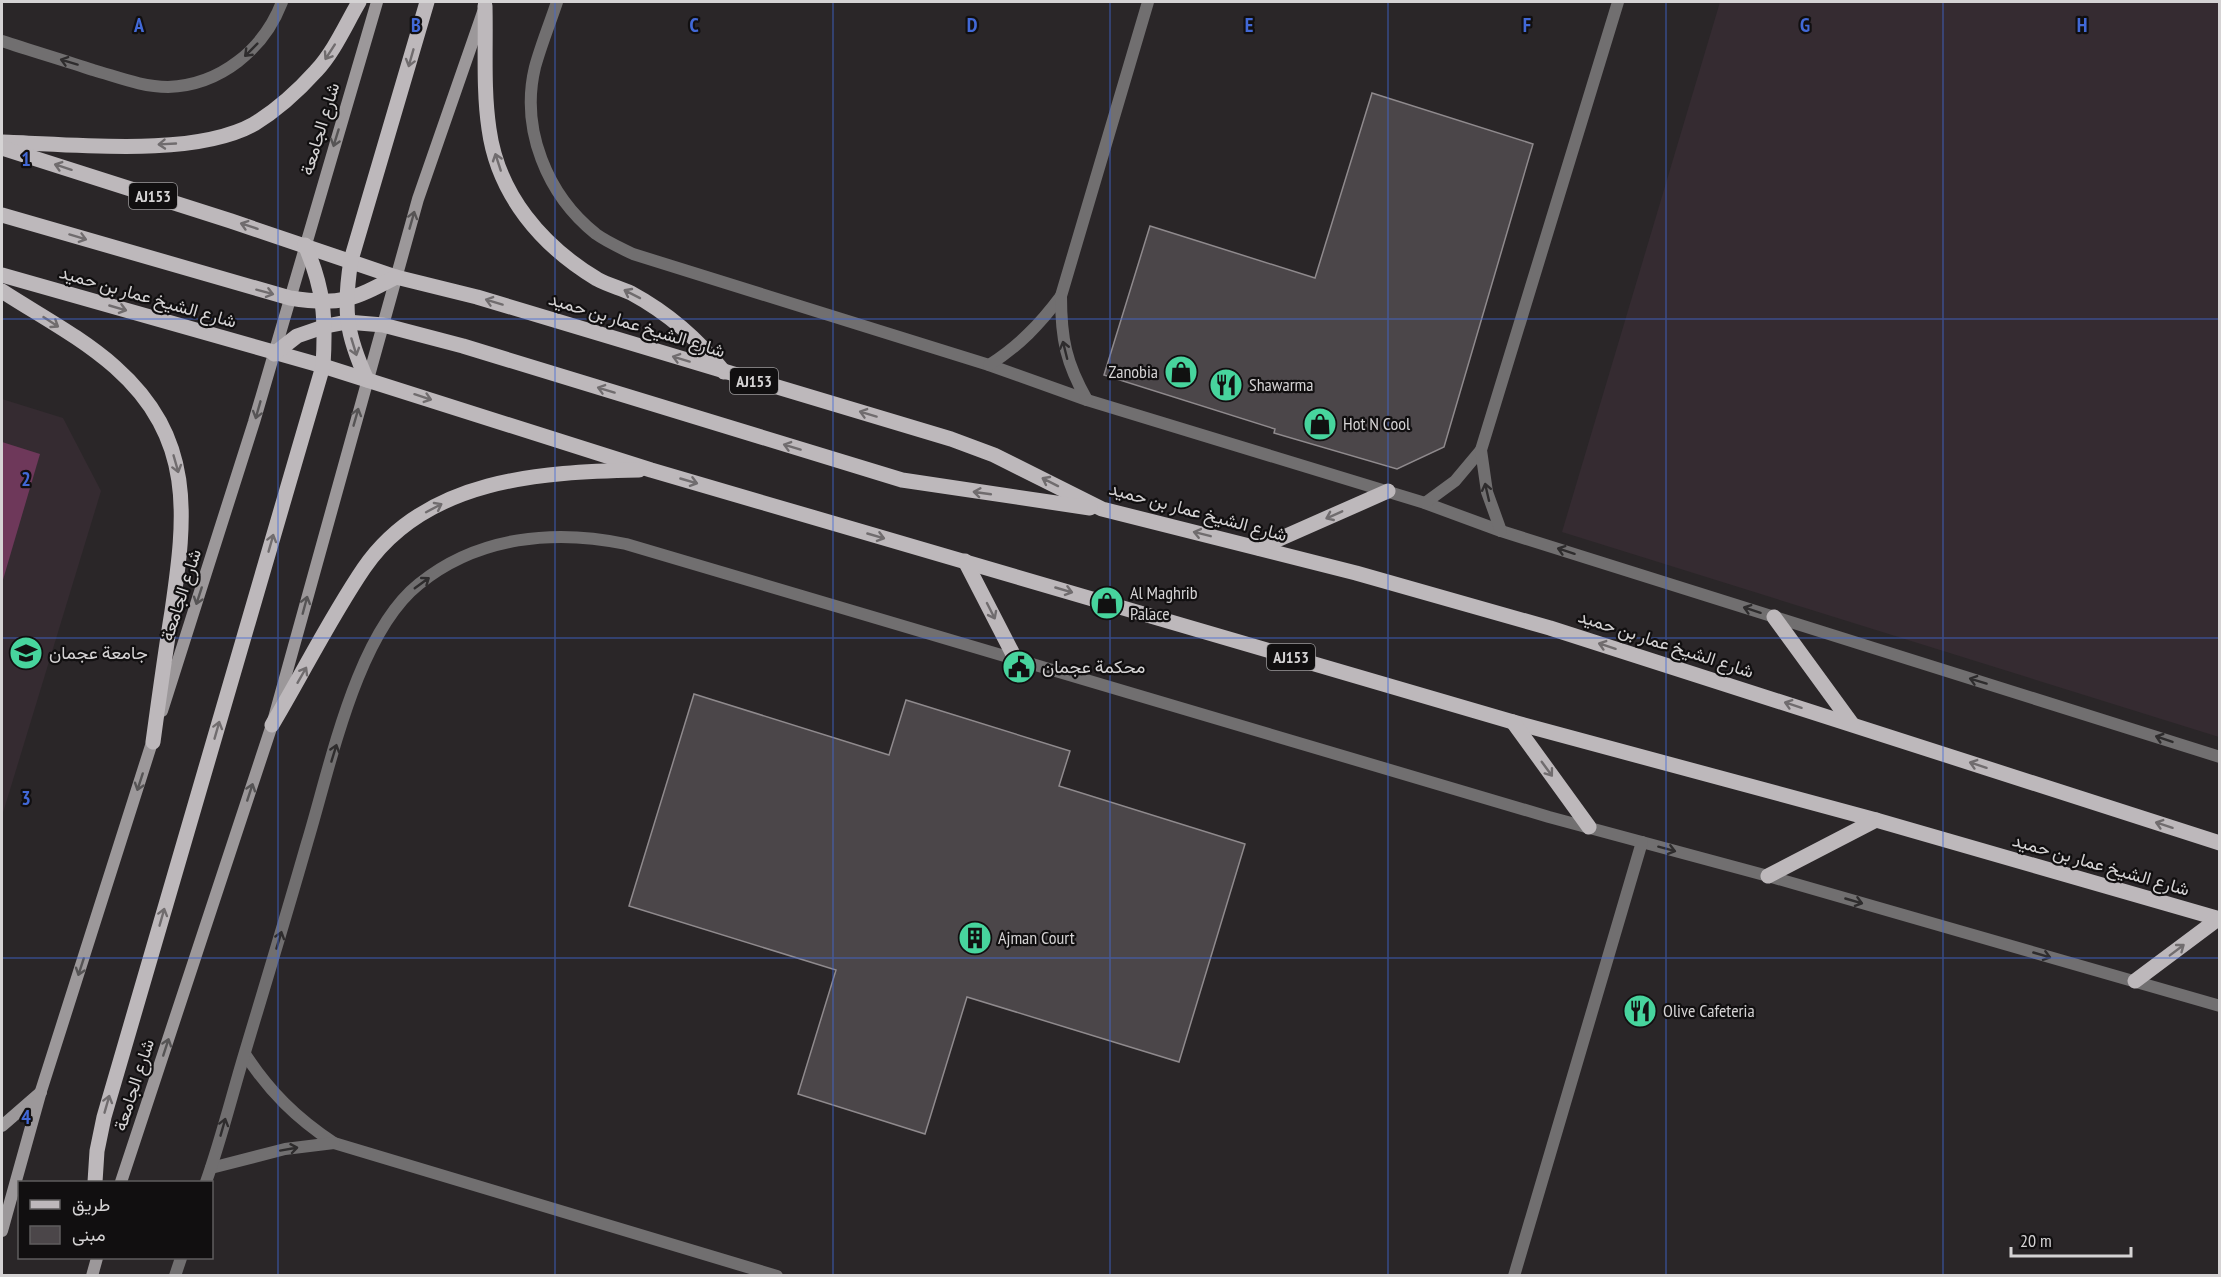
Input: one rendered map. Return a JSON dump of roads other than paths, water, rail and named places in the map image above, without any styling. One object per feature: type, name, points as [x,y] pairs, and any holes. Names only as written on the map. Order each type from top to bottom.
[{"type":"main road","points":[[2,142],[171,144],[213,138],[253,125],[288,100],[318,70],[359,2]]},
{"type":"main road","name":"شارع الجامعة","points":[[2,1231],[41,1091],[274,354],[377,2]]},
{"type":"main road","points":[[367,380],[354,351],[347,322],[345,301],[351,261],[427,2]]},
{"type":"main road","points":[[486,4],[489,130],[499,167],[515,201],[538,233],[567,260],[600,280],[629,292],[656,308],[704,347],[724,372]]},
{"type":"main road","name":"شارع الجامعة","points":[[121,1181],[272,725],[418,199],[486,4]]},
{"type":"main road","name":"شارع الشيخ عمار بن حميد","points":[[2,148],[305,244],[396,277],[477,297],[994,454],[1102,509],[1258,548],[1550,628],[2220,843]]},
{"type":"main road","points":[[2,215],[290,298],[324,303],[345,301],[396,277]]},
{"type":"main road","points":[[96,1181],[97,1151],[104,1117],[323,366],[326,326],[324,303],[317,274],[305,244]]},
{"type":"main road","name":"شارع الشيخ عمار بن حميد","points":[[2,275],[274,354],[323,366],[651,470],[1513,722],[1876,820],[2219,919]]},
{"type":"main road","points":[[2,291],[88,346],[116,368],[162,423],[178,469],[183,517],[153,742]]},
{"type":"main road","points":[[274,354],[297,336],[326,326],[347,322],[383,325],[463,346],[902,480],[1102,509]]},
{"type":"main road","points":[[272,725],[365,567],[393,537],[426,512],[458,495],[507,481],[563,472],[651,470]]},
{"type":"main road","points":[[1258,548],[1388,491]]},
{"type":"main road","points":[[965,561],[1016,660]]},
{"type":"main road","points":[[1774,617],[1852,724]]},
{"type":"main road","points":[[1513,722],[1589,827]]},
{"type":"main road","points":[[1768,876],[1876,820]]},
{"type":"main road","points":[[2135,981],[2219,919]]},
{"type":"main road","points":[[2,1126],[41,1091]]},
{"type":"main road","points":[[92,1275],[96,1259]]},
{"type":"street","points":[[2,41],[137,84],[168,87],[199,82],[226,70],[249,53],[268,30],[282,2]]},
{"type":"street","points":[[557,2],[535,68],[531,105],[535,142],[549,179],[570,210],[598,236],[633,254],[989,365],[1087,400],[1388,491],[1501,531],[2220,757]]},
{"type":"street","points":[[1087,400],[1065,355],[1061,331],[1061,296],[1148,2]]},
{"type":"street","points":[[1425,503],[1455,481],[1481,450],[1618,2]]},
{"type":"street","points":[[989,365],[1040,324],[1061,296]]},
{"type":"street","points":[[1481,450],[1487,492],[1501,531]]},
{"type":"street","points":[[206,1181],[345,715],[378,635],[396,608],[419,584],[452,564],[485,549],[519,540],[555,535],[591,537],[626,544],[1589,827],[2220,1006]]},
{"type":"street","points":[[1514,1275],[1642,842]]},
{"type":"street","points":[[244,1053],[279,1100],[305,1124],[334,1143],[777,1275]]},
{"type":"street","points":[[211,1168],[285,1149],[334,1143]]},
{"type":"street","points":[[175,1275],[180,1259]]},
{"type":"place","name":"Zanobia","points":[[1181,372]]},
{"type":"place","name":"Shawarma","points":[[1226,385]]},
{"type":"place","name":"Hot N Cool","points":[[1320,424]]},
{"type":"place","name":"Al Maghrib Palace","points":[[1107,603]]},
{"type":"place","name":"جامعة عجمان","points":[[26,653]]},
{"type":"place","name":"محكمة عجمان","points":[[1019,667]]},
{"type":"place","name":"Ajman Court","points":[[975,938]]},
{"type":"place","name":"Olive Cafeteria","points":[[1640,1011]]}]
